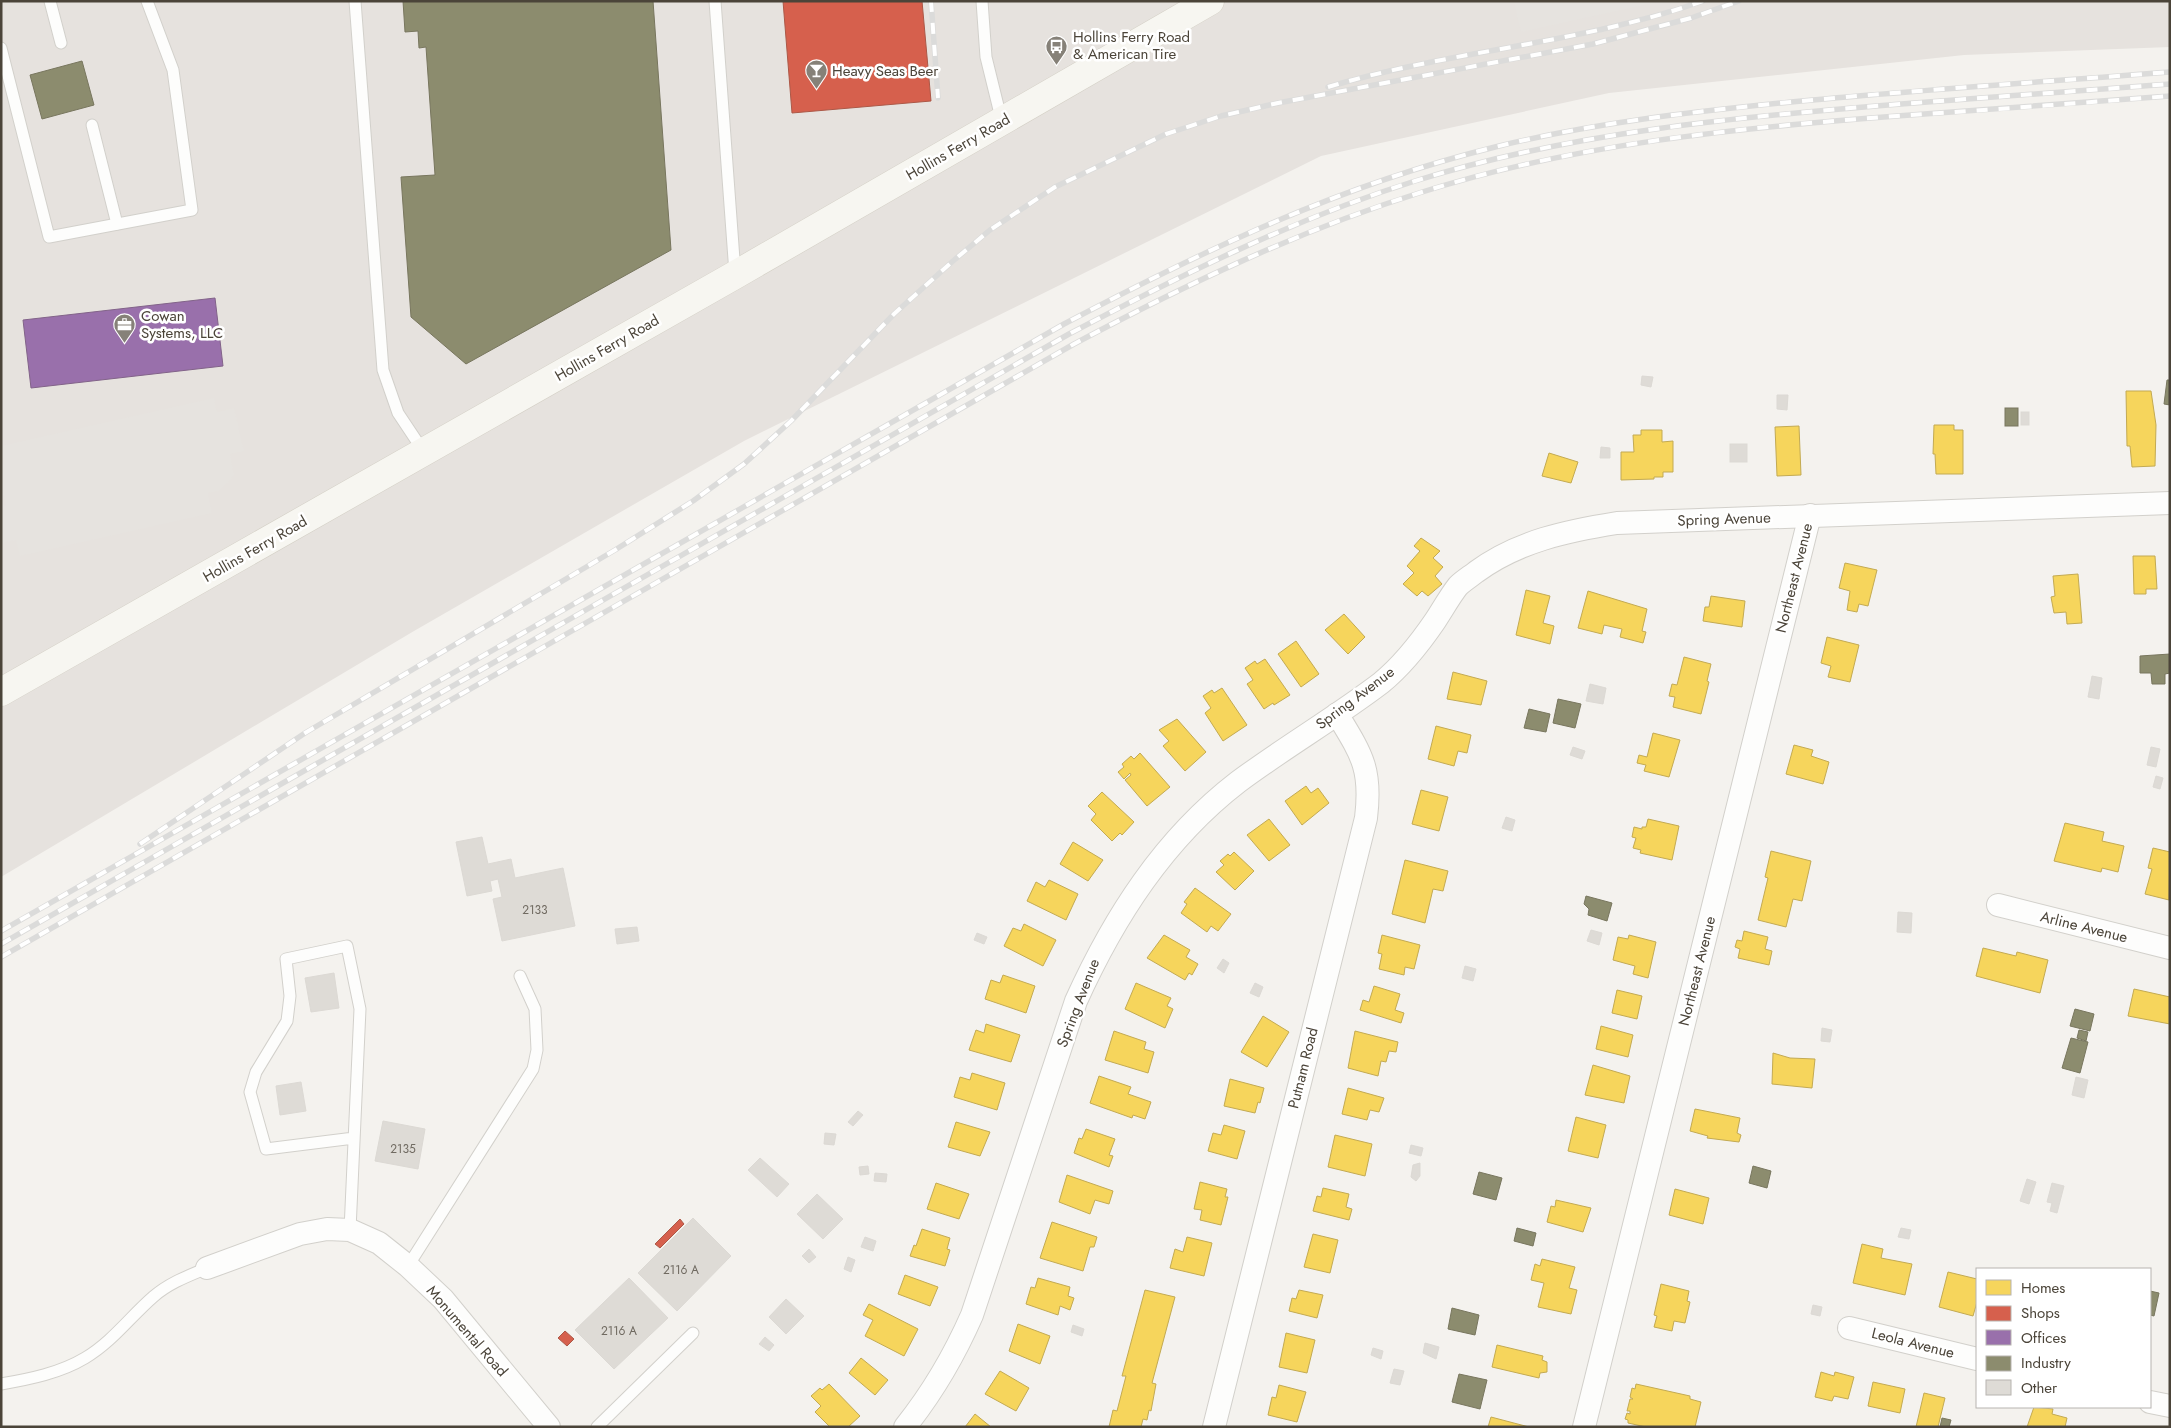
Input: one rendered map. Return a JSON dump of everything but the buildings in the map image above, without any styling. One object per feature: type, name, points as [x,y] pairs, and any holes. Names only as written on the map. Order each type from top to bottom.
[{"type":"street","name":"Hollins Ferry Road","points":[[1,692],[735,275],[1210,1]]},
{"type":"street","name":"Spring Avenue","points":[[905,1427],[928,1399],[953,1357],[972,1315],[1076,1001],[1095,958],[1121,912],[1159,861],[1199,815],[1237,783],[1382,682],[1414,650],[1459,585],[1492,561],[1526,544],[1566,531],[1617,523],[2170,503]]},
{"type":"street","name":"Northeast Avenue","points":[[1584,1427],[1810,515]]},
{"type":"street","name":"Putnam Road","points":[[1214,1427],[1366,818],[1368,774],[1360,752],[1337,714]]},
{"type":"street","name":"Arline Avenue","points":[[1998,905],[2170,948]]},
{"type":"street","name":"Monumental Road","points":[[207,1268],[300,1234],[328,1229],[350,1230],[379,1243],[408,1266],[443,1299],[549,1427]]},
{"type":"street","name":"Leola Avenue","points":[[1849,1328],[1976,1359]]},
{"type":"street","points":[[2151,1402],[2170,1406]]},
{"type":"lane","points":[[50,1],[61,43]]},
{"type":"lane","points":[[1,48],[49,237],[192,210],[172,70],[147,1]]},
{"type":"lane","points":[[355,1],[383,370],[398,413],[424,452]]},
{"type":"lane","points":[[715,1],[735,275]]},
{"type":"lane","points":[[982,1],[986,57],[1002,122]]},
{"type":"lane","points":[[92,125],[117,224]]},
{"type":"lane","points":[[350,1230],[360,1009],[347,946],[286,959],[290,996],[288,1021],[256,1072],[250,1092],[266,1149],[354,1138]]},
{"type":"lane","points":[[408,1266],[533,1069],[537,1050],[535,1009],[520,976]]},
{"type":"lane","points":[[1,1384],[34,1378],[84,1358],[103,1346],[153,1297],[172,1283],[207,1268]]},
{"type":"lane","points":[[597,1427],[694,1333]]},
{"type":"shaded area","points":[[1,1],[2170,1],[2170,47],[1964,55],[1609,93],[1321,156],[744,441],[414,631],[1,877]]},
{"type":"shaded area","points":[[1514,1],[1662,1],[1521,32]]},
{"type":"shaded area","points":[[214,398],[217,412],[234,408],[244,451],[230,454],[234,475],[228,483],[219,491],[208,493],[212,513],[20,556],[16,540],[1,543],[1,506],[6,505],[1,484],[1,465],[4,464],[1,446]]},
{"type":"railway","points":[[931,1],[938,98]]},
{"type":"railway","points":[[1328,87],[1374,74],[1610,27],[1657,16],[1703,1]]},
{"type":"railway","points":[[140,844],[305,733],[615,550],[693,501],[744,464],[791,421],[894,314],[953,261],[990,230],[1055,187],[1166,134],[1221,116],[1278,103],[1593,44],[1691,18],[1739,1]]},
{"type":"railway","points":[[1,931],[1064,324],[1221,245],[1328,200],[1438,162],[1531,139],[1605,125],[1679,114],[1791,102],[2170,72]]},
{"type":"railway","points":[[1,944],[1069,334],[1196,270],[1326,213],[1415,181],[1474,164],[1534,150],[1655,129],[1839,109],[2170,84]]},
{"type":"railway","points":[[1,957],[1074,344],[1200,280],[1330,224],[1419,193],[1477,176],[1595,150],[1776,126],[2170,96]]},
{"type":"place","name":"Hollins Ferry Road & American Tire","points":[[1057,65]]},
{"type":"place","name":"Heavy Seas Beer","points":[[816,90]]},
{"type":"place","name":"Cowan Systems, LLC","points":[[125,344]]}]
